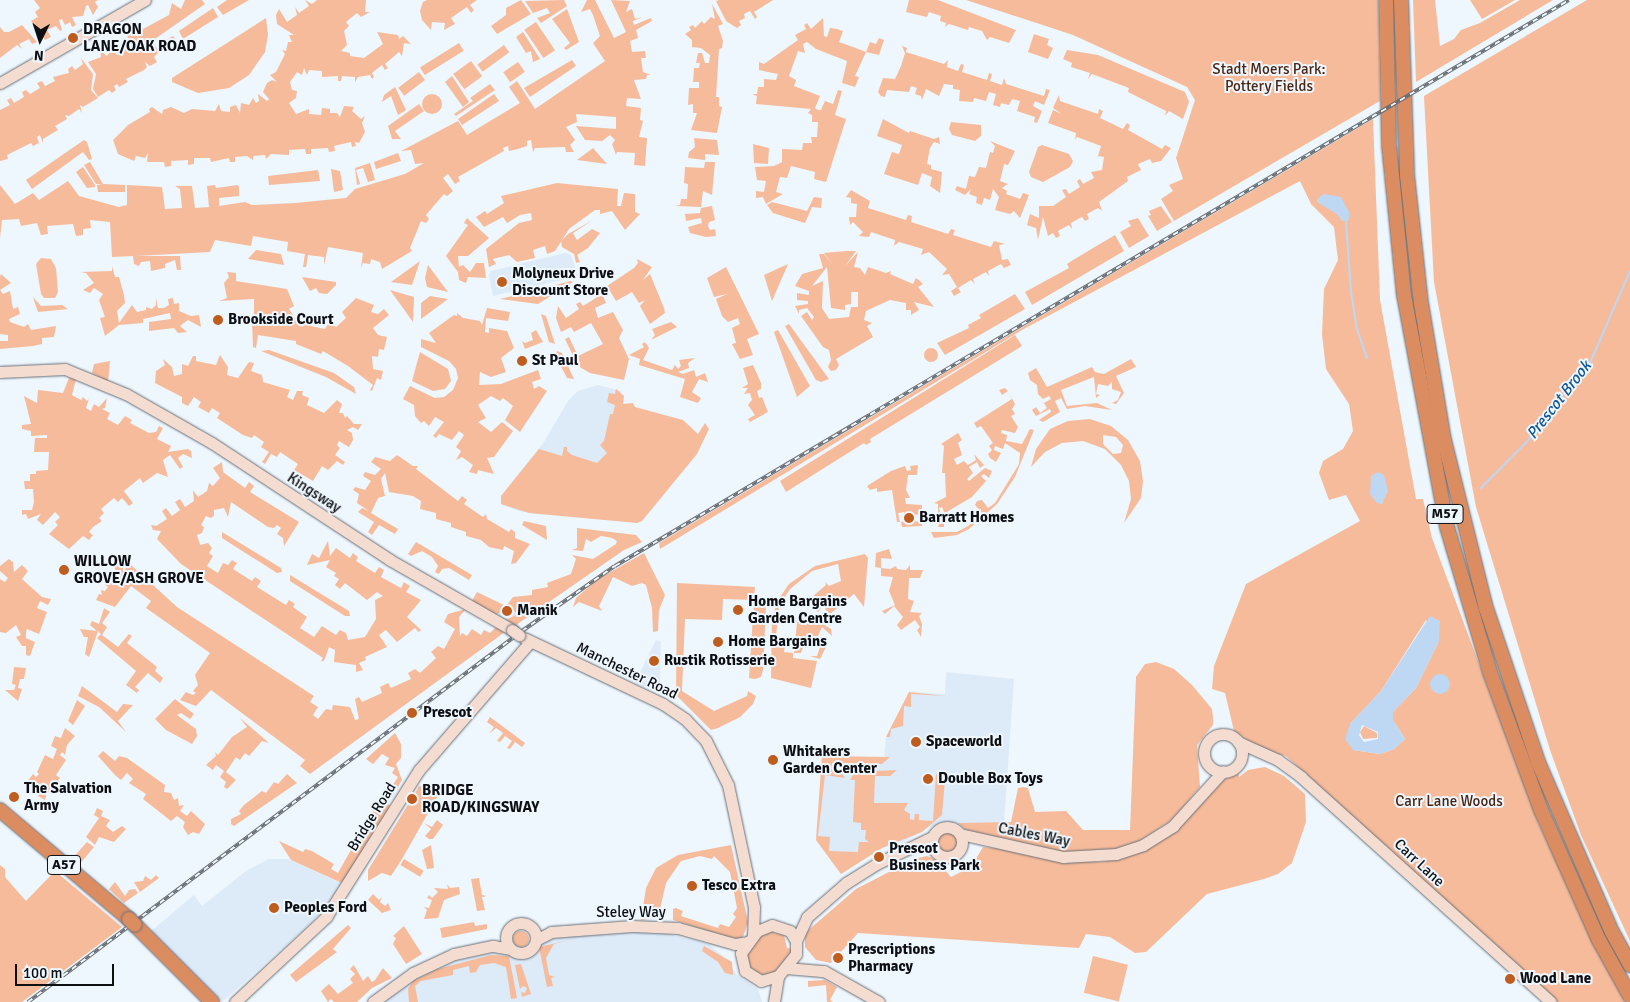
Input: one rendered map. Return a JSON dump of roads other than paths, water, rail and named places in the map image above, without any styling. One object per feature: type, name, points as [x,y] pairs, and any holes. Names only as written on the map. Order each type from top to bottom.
[{"type":"highway","name":"M57","points":[[1386,0],[1389,145],[1404,295],[1447,527],[1490,672],[1541,810],[1599,940],[1630,996]]},
{"type":"highway","name":"M57","points":[[1401,0],[1401,78],[1407,175],[1421,303],[1444,440],[1486,608],[1538,762],[1612,932],[1630,965]]},
{"type":"highway","name":"A57","points":[[0,810],[132,922],[212,1002]]},
{"type":"street","points":[[0,83],[145,0]]},
{"type":"street","name":"Kingsway","points":[[0,372],[55,368],[80,373],[156,410],[212,443],[382,555],[530,642]]},
{"type":"street","name":"Manchester Road","points":[[530,642],[664,704],[702,736],[726,778],[754,907],[750,939]]},
{"type":"street","name":"Bridge Road","points":[[235,1002],[326,918],[419,770],[530,642]]},
{"type":"street","points":[[1239,761],[1242,752],[1238,742],[1228,734],[1211,738],[1204,748],[1208,764],[1224,771],[1239,761],[1262,755]]},
{"type":"street","name":"Carr Lane","points":[[1238,742],[1287,766],[1311,785],[1551,1002]]},
{"type":"street","name":"Cables Way","points":[[1206,787],[1208,764]]},
{"type":"street","name":"Cables Way","points":[[960,834],[1062,857],[1116,854],[1143,845],[1172,826],[1191,809],[1206,787],[1224,771]]},
{"type":"street","points":[[880,1002],[843,979],[814,968],[782,972],[761,980],[749,976],[741,960],[750,939],[762,927],[808,917],[861,873],[932,837],[938,829],[947,826],[960,834],[961,848],[948,857],[935,852],[911,849]]},
{"type":"street","points":[[932,837],[935,852]]},
{"type":"street","name":"Cables Way","points":[[961,848],[981,840]]},
{"type":"street","points":[[754,907],[776,925],[790,931],[796,944],[814,968]]},
{"type":"street","points":[[774,1001],[782,972],[794,959],[796,944],[808,917]]},
{"type":"street","points":[[373,1002],[396,983],[432,963],[465,950],[493,946],[524,953],[532,948],[536,940],[534,932],[528,926],[517,924],[493,946]]},
{"type":"street","name":"Steley Way","points":[[528,926],[551,932],[648,926],[678,928],[735,944],[750,939]]},
{"type":"street","name":"Steley Way","points":[[536,940],[551,932]]},
{"type":"street","points":[[507,933],[510,949]]},
{"type":"street","name":"Steley Way","points":[[709,938],[741,960]]},
{"type":"street","points":[[761,980],[774,1001]]},
{"type":"water","points":[[1324,194],[1341,197],[1350,214],[1348,221],[1342,221],[1337,214],[1317,202],[1317,199]]},
{"type":"water","points":[[1378,472],[1384,475],[1388,491],[1382,504],[1377,503],[1370,494],[1371,476]]},
{"type":"water","points":[[1430,616],[1440,621],[1439,641],[1416,688],[1393,712],[1393,720],[1405,739],[1394,749],[1380,754],[1353,750],[1345,739],[1350,724],[1381,691]],"holes":[[[1362,725],[1378,732],[1378,739],[1364,742],[1359,735]]]},
{"type":"water","points":[[1440,674],[1447,677],[1450,684],[1447,691],[1440,694],[1433,691],[1430,684],[1433,677]]},
{"type":"waterway","points":[[1346,222],[1351,292],[1357,329],[1367,358]]},
{"type":"waterway","name":"Prescot Brook","points":[[1481,488],[1547,421],[1559,399],[1587,370],[1630,271]]},
{"type":"railway","points":[[28,1002],[522,631],[615,566],[1569,0]]},
{"type":"place","name":"DRAGON LANE/OAK ROAD","points":[[73,38]]},
{"type":"place","name":"Molyneux Drive Discount Store","points":[[502,282]]},
{"type":"place","name":"Brookside Court","points":[[218,320]]},
{"type":"place","name":"St Paul","points":[[522,361]]},
{"type":"place","name":"Barratt Homes","points":[[909,518]]},
{"type":"place","name":"WILLOW GROVE/ASH GROVE","points":[[64,570]]},
{"type":"place","name":"Home Bargains Garden Centre","points":[[738,610]]},
{"type":"place","name":"Manik","points":[[507,611]]},
{"type":"place","name":"Home Bargains","points":[[718,642]]},
{"type":"place","name":"Rustik Rotisserie","points":[[654,661]]},
{"type":"place","name":"Prescot","points":[[412,713]]},
{"type":"place","name":"Spaceworld","points":[[916,742]]},
{"type":"place","name":"Whitakers Garden Center","points":[[773,760]]},
{"type":"place","name":"Double Box Toys","points":[[928,779]]},
{"type":"place","name":"The Salvation Army","points":[[14,797]]},
{"type":"place","name":"BRIDGE ROAD/KINGSWAY","points":[[412,799]]},
{"type":"place","name":"Prescot Business Park","points":[[879,857]]},
{"type":"place","name":"Tesco Extra","points":[[692,886]]},
{"type":"place","name":"Peoples Ford","points":[[274,908]]},
{"type":"place","name":"Prescriptions Pharmacy","points":[[838,958]]},
{"type":"place","name":"Wood Lane","points":[[1510,979]]},
{"type":"park label","name":"Stadt Moers Park: Pottery Fields","points":[[1269,78]]},
{"type":"park label","name":"Carr Lane Woods","points":[[1449,802]]}]
